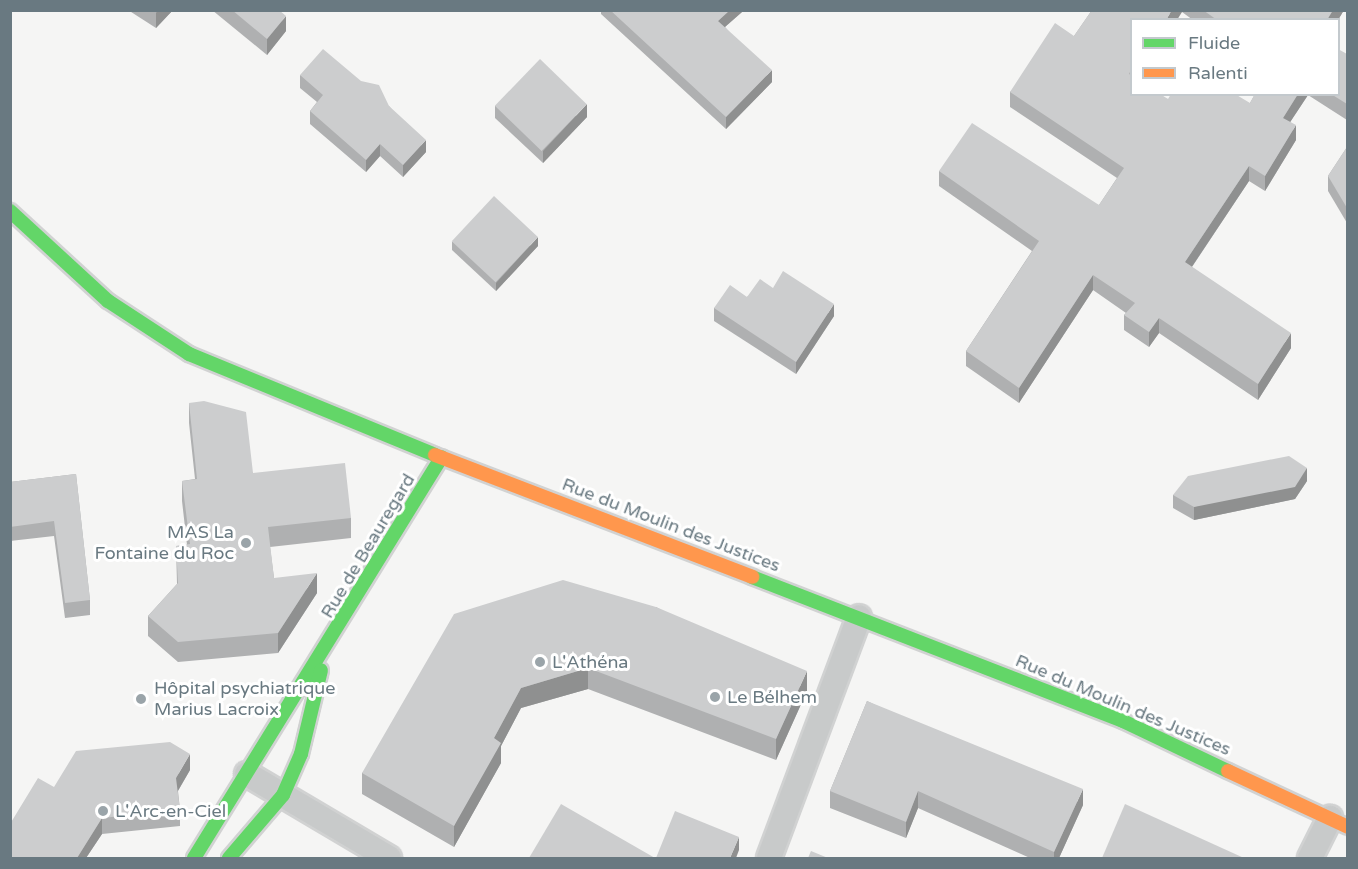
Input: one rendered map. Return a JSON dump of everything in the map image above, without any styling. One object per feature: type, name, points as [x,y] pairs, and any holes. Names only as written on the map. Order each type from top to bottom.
[{"type":"street","name":"Rue du Moulin des Justices","points":[[10,211],[108,302],[189,354],[442,457],[1124,721],[1339,823]]},
{"type":"street","name":"Rue de Beauregard","points":[[194,858],[324,654],[442,457]]},
{"type":"street","points":[[769,858],[859,618]]},
{"type":"street","name":"Rue de Beauregard","points":[[229,858],[283,795],[301,754],[324,654]]},
{"type":"street","points":[[247,774],[389,858]]},
{"type":"street","points":[[1310,858],[1339,823]]},
{"type":"building","points":[[232,10],[279,10],[286,16],[267,39]]},
{"type":"building","points":[[610,10],[730,10],[718,21],[772,70],[726,117]]},
{"type":"building","points":[[1092,10],[1172,10],[1167,18],[1130,18],[1130,96],[1163,96],[1168,99],[1170,96],[1238,96],[1250,103],[1254,96],[1297,96],[1283,118],[1296,125],[1265,176],[1249,166],[1185,262],[1291,333],[1258,384],[1159,318],[1149,332],[1124,315],[1135,303],[1093,275],[1019,388],[966,351],[1039,241],[939,171],[972,123],[1099,205],[1124,168],[1010,92],[1055,23],[1074,36]]},
{"type":"building","points":[[1203,10],[1333,10],[1328,18],[1214,18]]},
{"type":"building","points":[[323,49],[361,81],[379,85],[389,106],[426,140],[403,165],[380,144],[366,160],[310,111],[323,95],[300,75]]},
{"type":"building","points":[[1340,50],[1347,54],[1347,104],[1334,96],[1340,96]]},
{"type":"building","points":[[540,59],[587,104],[542,151],[495,106]]},
{"type":"building","points":[[1347,147],[1347,208],[1328,176]]},
{"type":"building","points":[[494,196],[538,237],[496,282],[452,241]]},
{"type":"building","points":[[783,271],[834,304],[796,362],[714,308],[730,285],[747,297],[760,279],[773,288]]},
{"type":"building","name":"MAS La Fontaine du Roc","points":[[204,401],[246,412],[253,473],[345,463],[351,518],[268,527],[274,578],[317,573],[278,633],[178,642],[148,616],[178,583],[176,546],[190,544],[182,481],[197,479],[189,403]]},
{"type":"building","points":[[1289,456],[1307,468],[1295,487],[1194,507],[1173,495],[1188,476]]},
{"type":"building","points":[[76,474],[90,600],[65,603],[54,521],[10,527],[10,482]]},
{"type":"building","points":[[563,580],[656,607],[807,671],[776,739],[588,668],[521,688],[494,738],[501,743],[454,826],[362,773],[454,614]]},
{"type":"building","points":[[867,701],[1083,789],[1054,852],[918,791],[906,822],[830,791]]},
{"type":"building","name":"L'Arc-en-Ciel","points":[[170,742],[190,754],[176,778],[180,810],[102,818],[77,858],[10,858],[12,839],[10,838],[10,824],[38,778],[54,787],[76,751]]},
{"type":"building","points":[[561,804],[655,858],[529,858]]},
{"type":"building","points":[[1125,804],[1244,858],[1102,858]]},
{"type":"building","points":[[675,811],[739,837],[730,858],[656,858]]},
{"type":"building","points":[[811,851],[828,858],[808,858]]},
{"type":"traffic: fast","points":[[10,211],[108,301],[189,354],[435,455]]},
{"type":"traffic: fast","points":[[194,858],[442,457]]},
{"type":"traffic: fast","points":[[752,577],[1123,721],[1228,771]]},
{"type":"traffic: fast","points":[[229,858],[283,795],[301,754],[321,670]]},
{"type":"traffic: slow","points":[[435,455],[752,577]]},
{"type":"traffic: slow","points":[[1228,771],[1348,827]]},
{"type":"place","name":"MAS La Fontaine du Roc","points":[[246,543]]},
{"type":"place","name":"L'Athéna","points":[[540,662]]},
{"type":"place","name":"Le Bélhem","points":[[715,697]]},
{"type":"place","name":"Hôpital psychiatrique Marius Lacroix","points":[[141,699]]},
{"type":"place","name":"L'Arc-en-Ciel","points":[[103,811]]}]
